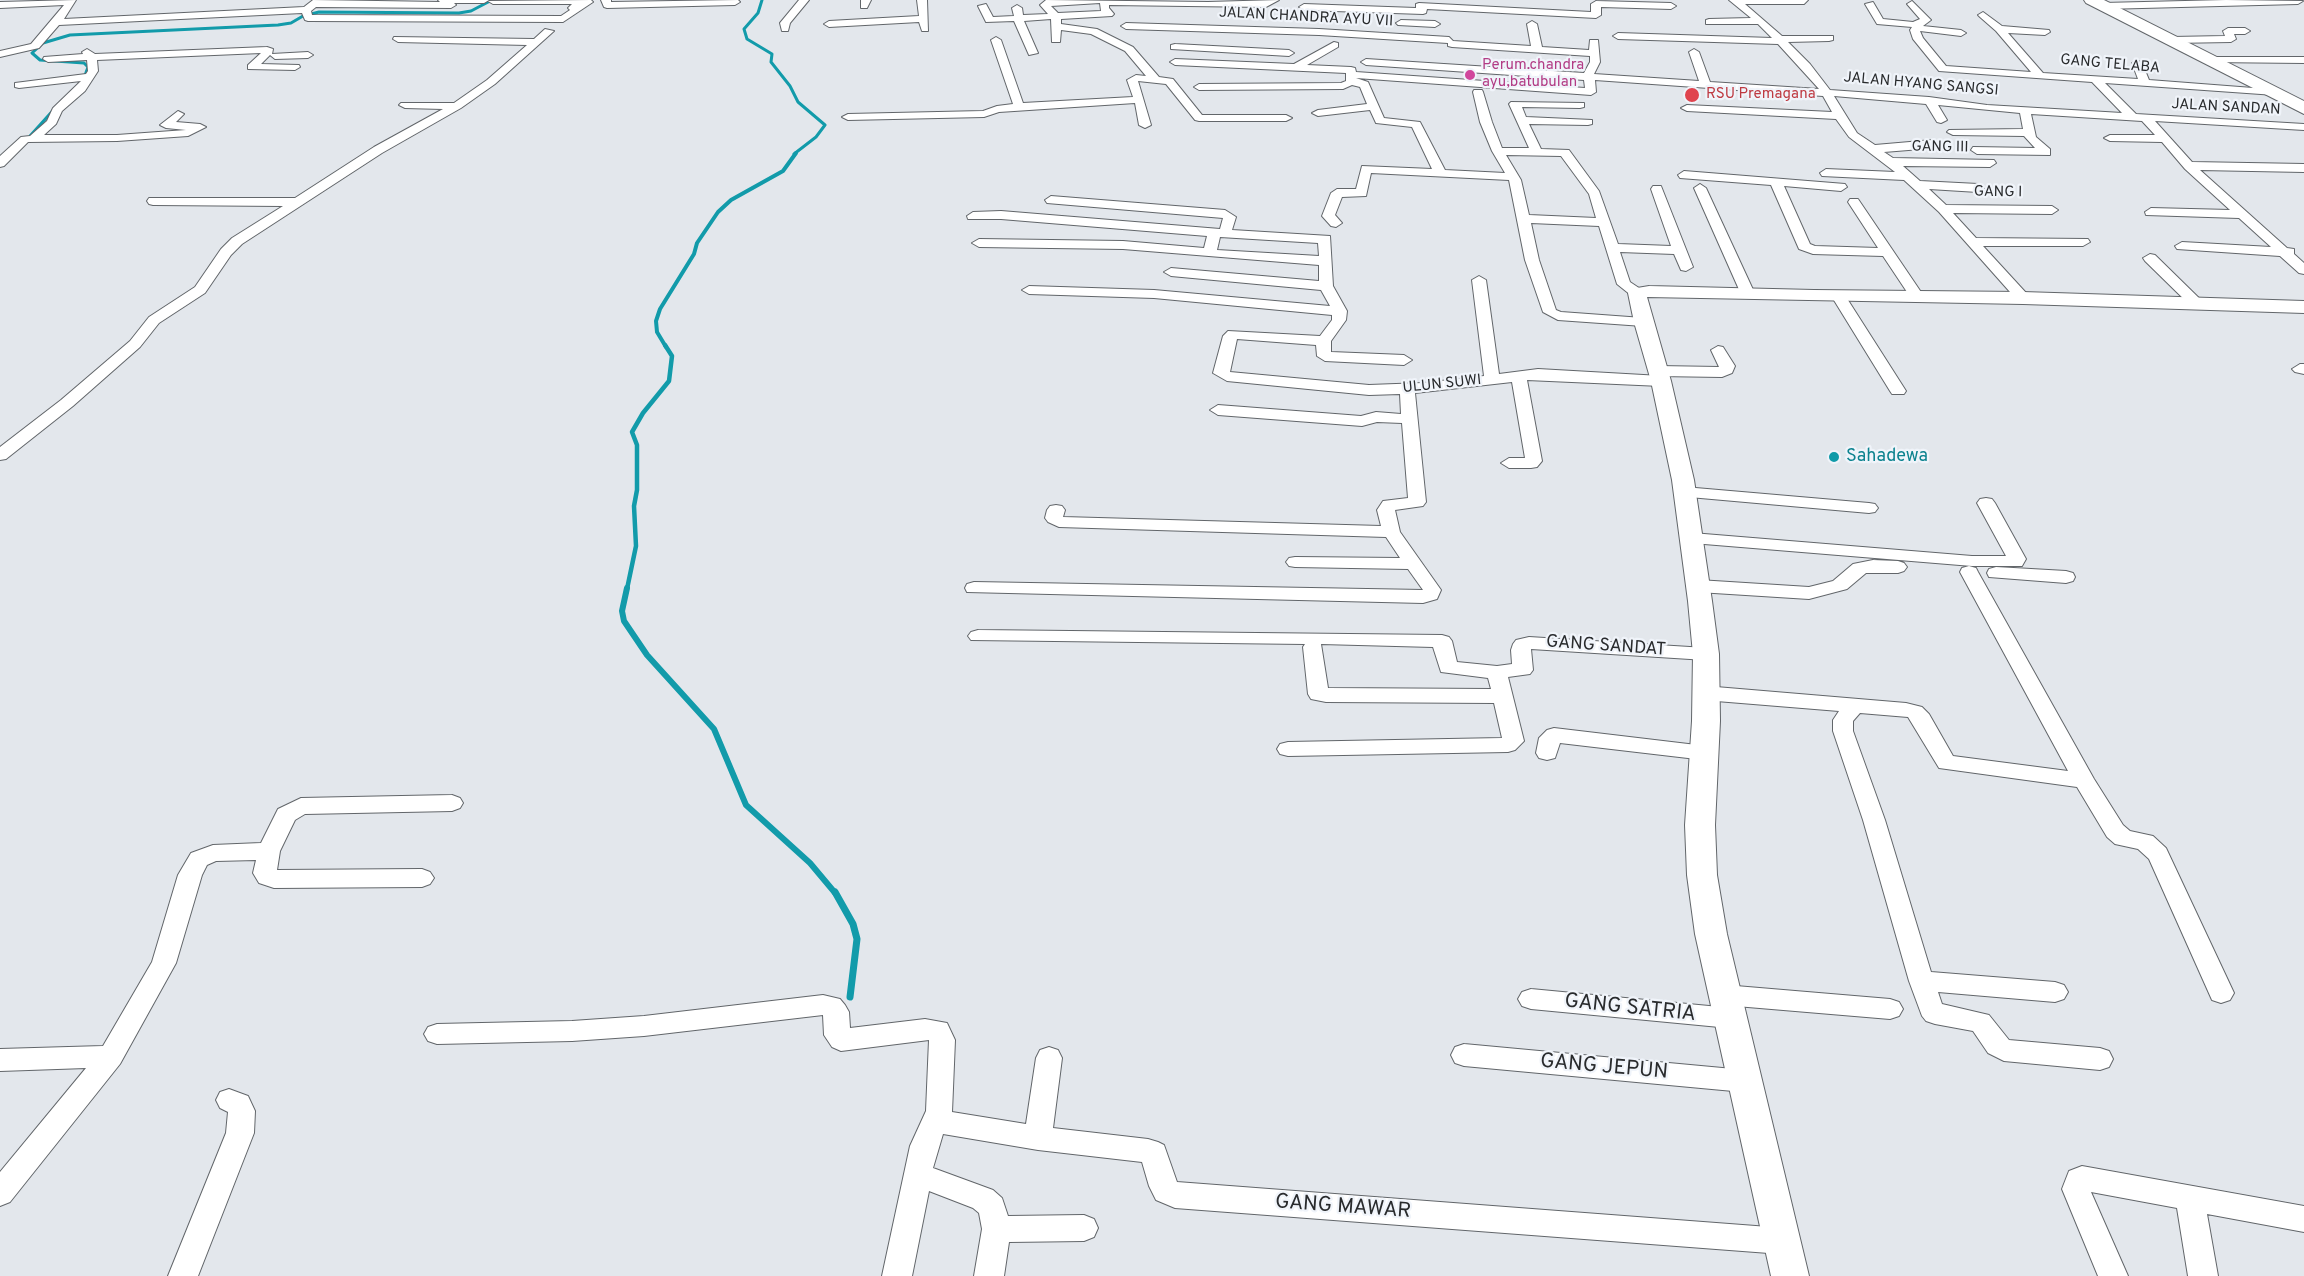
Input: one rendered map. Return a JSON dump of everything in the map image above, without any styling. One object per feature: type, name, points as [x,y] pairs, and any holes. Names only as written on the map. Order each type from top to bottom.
[{"type":"highway","points":[[2097,3],[2304,108]]},
{"type":"street","points":[[56,22],[382,0]]},
{"type":"street","points":[[443,0],[568,9],[589,2]]},
{"type":"street","points":[[606,0],[607,5],[735,3]]},
{"type":"street","points":[[785,29],[785,23],[804,0]]},
{"type":"street","points":[[830,24],[924,24],[922,0]]},
{"type":"street","points":[[1056,40],[1056,22],[1046,3],[1208,5],[1266,4],[1274,0]]},
{"type":"street","points":[[1389,22],[1424,10],[1482,0]]},
{"type":"street","points":[[1522,11],[1524,0]]},
{"type":"street","points":[[1735,0],[1796,1]]},
{"type":"street","points":[[1735,0],[1784,43],[1828,93],[1853,135],[1890,162],[1943,209],[2023,298]]},
{"type":"street","points":[[0,455],[67,404],[135,344],[153,320],[200,290],[226,252],[237,241],[378,150],[457,106],[491,82],[566,17],[589,2]]},
{"type":"street","points":[[1056,22],[1113,14],[1104,9],[1105,2]]},
{"type":"street","points":[[2097,3],[2299,2]]},
{"type":"street","points":[[0,4],[159,6]]},
{"type":"street","points":[[0,54],[31,49],[46,35],[69,4]]},
{"type":"street","points":[[1304,7],[1522,11],[1596,4],[1671,6]]},
{"type":"street","points":[[1557,8],[1599,16],[1596,4]]},
{"type":"street","points":[[1870,4],[1880,22],[1961,33]]},
{"type":"street","points":[[1912,4],[1926,20],[1916,26]]},
{"type":"street","points":[[2209,4],[2231,15]]},
{"type":"street","points":[[313,6],[466,5]]},
{"type":"street","points":[[313,6],[566,17],[591,14]]},
{"type":"street","points":[[983,6],[988,19],[1019,18],[1056,22],[1093,31],[1129,49],[1154,78]]},
{"type":"street","points":[[1017,7],[1019,18],[1014,46],[1019,107]]},
{"type":"street","points":[[1556,24],[1557,8]]},
{"type":"street","points":[[1424,10],[1474,20]]},
{"type":"street","points":[[1424,10],[1450,46],[1462,55],[1474,69],[1486,122],[1498,151],[1513,177],[1539,285],[1550,312],[1554,315],[1643,322]]},
{"type":"street","points":[[603,14],[643,14]]},
{"type":"street","points":[[1983,15],[1999,29],[2039,74]]},
{"type":"street","points":[[46,35],[213,23],[221,20],[279,18]]},
{"type":"street","points":[[1709,22],[1761,21]]},
{"type":"street","points":[[1521,23],[1537,24],[1538,49]]},
{"type":"street","name":"JALAN CHANDRA AYU VII","points":[[1126,26],[1319,32],[1450,46]]},
{"type":"street","name":"GANG TELABA","points":[[1916,26],[1916,33],[1921,44],[1943,69],[1992,68],[2145,83],[2275,92]]},
{"type":"street","points":[[1999,29],[2045,32]]},
{"type":"street","points":[[439,30],[549,31]]},
{"type":"street","points":[[2172,40],[2231,39],[2228,31],[2245,31]]},
{"type":"street","points":[[46,35],[51,41],[41,50],[44,62],[90,54],[269,51],[252,67],[294,67]]},
{"type":"street","points":[[1618,36],[1832,43]]},
{"type":"street","points":[[1145,37],[1346,46]]},
{"type":"street","points":[[398,39],[537,42]]},
{"type":"street","points":[[146,53],[156,42]]},
{"type":"street","points":[[1298,66],[1334,45]]},
{"type":"street","points":[[1200,87],[1221,84],[1347,83],[1591,92],[1589,77],[1595,62],[1594,48],[1450,46]]},
{"type":"street","points":[[1174,47],[1302,51],[1314,57]]},
{"type":"street","points":[[1694,52],[1706,85]]},
{"type":"street","points":[[33,139],[54,120],[57,110],[81,89],[93,71],[90,54]]},
{"type":"street","points":[[263,56],[308,55]]},
{"type":"street","points":[[2211,60],[2304,60]]},
{"type":"street","points":[[1175,62],[1351,70],[1347,83]]},
{"type":"street","name":"JALAN HYANG SANGSI","points":[[1366,62],[1929,100],[1972,107],[2139,117]]},
{"type":"street","points":[[2137,63],[2145,83]]},
{"type":"street","points":[[19,85],[89,77]]},
{"type":"street","points":[[1145,126],[1132,79],[1154,78],[1171,82],[1198,118],[1286,118]]},
{"type":"street","points":[[2092,78],[2165,139],[2188,165],[2304,270]]},
{"type":"street","points":[[1347,83],[1364,84],[1380,121],[1416,124],[1440,172]]},
{"type":"street","points":[[1221,84],[1253,118]]},
{"type":"street","points":[[848,117],[984,114],[997,109],[1019,107],[1138,100]]},
{"type":"street","points":[[1929,100],[1941,120]]},
{"type":"street","points":[[1536,151],[1515,104],[1580,105]]},
{"type":"street","points":[[405,105],[457,106]]},
{"type":"street","points":[[1318,113],[1374,106]]},
{"type":"street","points":[[1687,108],[1840,116]]},
{"type":"street","points":[[1977,150],[2046,152],[2028,133],[2025,110]]},
{"type":"street","points":[[2049,111],[2053,123]]},
{"type":"street","points":[[0,163],[25,139],[117,138],[188,133],[200,127],[166,125],[178,114]]},
{"type":"street","name":"JALAN SANDAN","points":[[2139,117],[2304,127]]},
{"type":"street","points":[[1522,120],[1588,122]]},
{"type":"street","points":[[1953,132],[2028,133]]},
{"type":"street","points":[[2110,138],[2165,139]]},
{"type":"street","points":[[1873,149],[1934,144]]},
{"type":"street","points":[[1498,151],[1565,153],[1595,194],[1624,284],[1637,293],[1659,376],[1692,538],[1706,654],[1705,753],[1700,825],[1701,855],[1711,934],[1790,1276]]},
{"type":"street","name":"GANG III","points":[[1890,162],[1990,163]]},
{"type":"street","points":[[2188,165],[2304,168]]},
{"type":"street","points":[[1336,223],[1328,216],[1337,193],[1362,193],[1365,169],[1513,177]]},
{"type":"street","points":[[1826,173],[1905,176]]},
{"type":"street","points":[[1684,175],[1841,187]]},
{"type":"street","points":[[1776,183],[1804,246],[1887,252]]},
{"type":"street","points":[[1916,185],[1978,188]]},
{"type":"street","points":[[1700,188],[1748,294]]},
{"type":"street","points":[[1657,189],[1686,267]]},
{"type":"street","points":[[1051,200],[1225,214],[1230,217],[1209,253]]},
{"type":"street","points":[[153,201],[297,202]]},
{"type":"street","points":[[1854,202],[1918,297]]},
{"type":"street","name":"GANG I","points":[[1943,209],[2052,210]]},
{"type":"street","points":[[2151,212],[2241,214]]},
{"type":"street","points":[[973,216],[1001,215],[1325,239],[1327,241],[1326,286],[1340,311],[1339,320],[1324,341],[1323,354],[1329,357],[1404,360]]},
{"type":"street","points":[[996,233],[1001,215]]},
{"type":"street","points":[[1044,244],[1058,219]]},
{"type":"street","points":[[1524,219],[1604,222]]},
{"type":"street","points":[[1973,242],[2082,242]]},
{"type":"street","points":[[979,243],[1123,245],[1326,261]]},
{"type":"street","points":[[2182,246],[2304,252]]},
{"type":"street","points":[[1612,248],[1680,250]]},
{"type":"street","points":[[2150,258],[2197,304]]},
{"type":"street","points":[[1171,272],[1326,286]]},
{"type":"street","points":[[1479,279],[1492,379]]},
{"type":"street","points":[[1029,290],[1154,294],[1340,311]]},
{"type":"street","points":[[1637,293],[1649,291],[1839,297],[2023,298],[2304,308]]},
{"type":"street","points":[[1839,297],[1898,391]]},
{"type":"street","name":"ULUN SUWI","points":[[1324,341],[1233,333],[1230,336],[1221,373],[1359,390],[1407,389],[1548,374],[1659,376],[1722,372],[1727,370],[1727,366],[1718,350]]},
{"type":"street","points":[[1509,463],[1534,461],[1519,376]]},
{"type":"street","points":[[974,588],[1423,597],[1430,595],[1432,590],[1391,532],[1387,506],[1417,502],[1407,389]]},
{"type":"street","points":[[1218,410],[1365,421],[1378,417],[1408,419]]},
{"type":"street","points":[[1684,492],[1869,508]]},
{"type":"street","points":[[1692,538],[2016,562],[2017,559],[1986,503]]},
{"type":"street","points":[[1056,510],[1054,518],[1059,522],[1391,532]]},
{"type":"street","points":[[1295,562],[1413,564]]},
{"type":"street","points":[[1698,580],[1809,593],[1840,585],[1858,569],[1873,566],[2066,577]]},
{"type":"street","points":[[1969,572],[2084,780],[2117,833],[2123,838],[2145,842],[2158,854],[2221,993]]},
{"type":"street","points":[[978,636],[1442,641],[1448,668],[1497,672],[1513,741],[1502,746],[1288,749]]},
{"type":"street","name":"GANG SANDAT","points":[[1497,672],[1523,670],[1521,650],[1523,645],[1529,643],[1706,654]]},
{"type":"street","points":[[1312,647],[1318,694],[1503,696]]},
{"type":"street","points":[[1704,693],[1915,712],[1922,719],[1942,758],[1947,763],[2084,780]]},
{"type":"street","points":[[1856,705],[1843,720],[1843,731],[1874,820],[1931,1009],[1935,1014],[1980,1022],[1985,1025],[1997,1045],[2004,1050],[2100,1059]]},
{"type":"street","points":[[1547,753],[1550,738],[1554,735],[1705,753]]},
{"type":"street","points":[[422,878],[274,879],[267,877],[265,873],[269,851],[286,815],[301,806],[452,803]]},
{"type":"street","points":[[0,1193],[111,1056],[164,963],[190,874],[196,862],[207,854],[269,851]]},
{"type":"street","points":[[1921,981],[2055,992]]},
{"type":"street","name":"GANG SATRIA","points":[[1531,999],[1727,1007],[1890,1009]]},
{"type":"street","points":[[436,1034],[572,1031],[644,1026],[827,1005],[836,1012],[837,1035],[841,1040],[925,1029],[938,1030],[942,1040],[940,1103],[924,1146],[897,1276]]},
{"type":"street","name":"GANG JEPUN","points":[[1464,1055],[1744,1081]]},
{"type":"street","points":[[0,1060],[111,1056]]},
{"type":"street","points":[[1038,1138],[1049,1058]]},
{"type":"street","points":[[183,1276],[240,1133],[242,1111],[239,1104],[229,1100]]},
{"type":"street","name":"GANG MAWAR","points":[[935,1121],[1038,1138],[1148,1151],[1154,1154],[1162,1186],[1166,1191],[1176,1195],[1782,1241]]},
{"type":"street","points":[[918,1175],[983,1199],[992,1207],[996,1229],[989,1276]]},
{"type":"street","points":[[2113,1276],[2076,1189],[2079,1180],[2089,1178],[2304,1220]]},
{"type":"street","points":[[2190,1198],[2203,1276]]},
{"type":"street","points":[[996,1229],[1084,1228]]},
{"type":"waterway","points":[[83,81],[88,67],[84,63],[40,60],[32,53],[43,43],[70,35],[278,25],[291,23],[303,16],[319,12],[459,13],[471,11],[492,0]]},
{"type":"waterway","points":[[762,0],[758,13],[744,29],[747,39],[772,54],[771,62],[790,86],[798,102],[825,125],[816,137],[794,154]]},
{"type":"waterway","points":[[30,136],[57,106]]},
{"type":"waterway","points":[[666,347],[657,332],[656,321],[660,309],[694,254],[697,243],[718,212],[731,200],[783,171],[796,153]]},
{"type":"waterway","points":[[627,589],[636,546],[634,506],[637,490],[637,445],[632,432],[643,413],[669,381],[672,356],[665,345]]},
{"type":"waterway","points":[[627,588],[622,611],[624,621],[647,655],[714,729],[746,805],[810,863],[836,894]]},
{"type":"waterway","points":[[835,892],[853,924],[857,939],[850,997]]},
{"type":"place","name":"Perum.chandra ayu,batubulan","points":[[1470,75]]},
{"type":"place","name":"RSU Premagana","points":[[1692,95]]},
{"type":"place","name":"Sahadewa","points":[[1834,457]]}]
